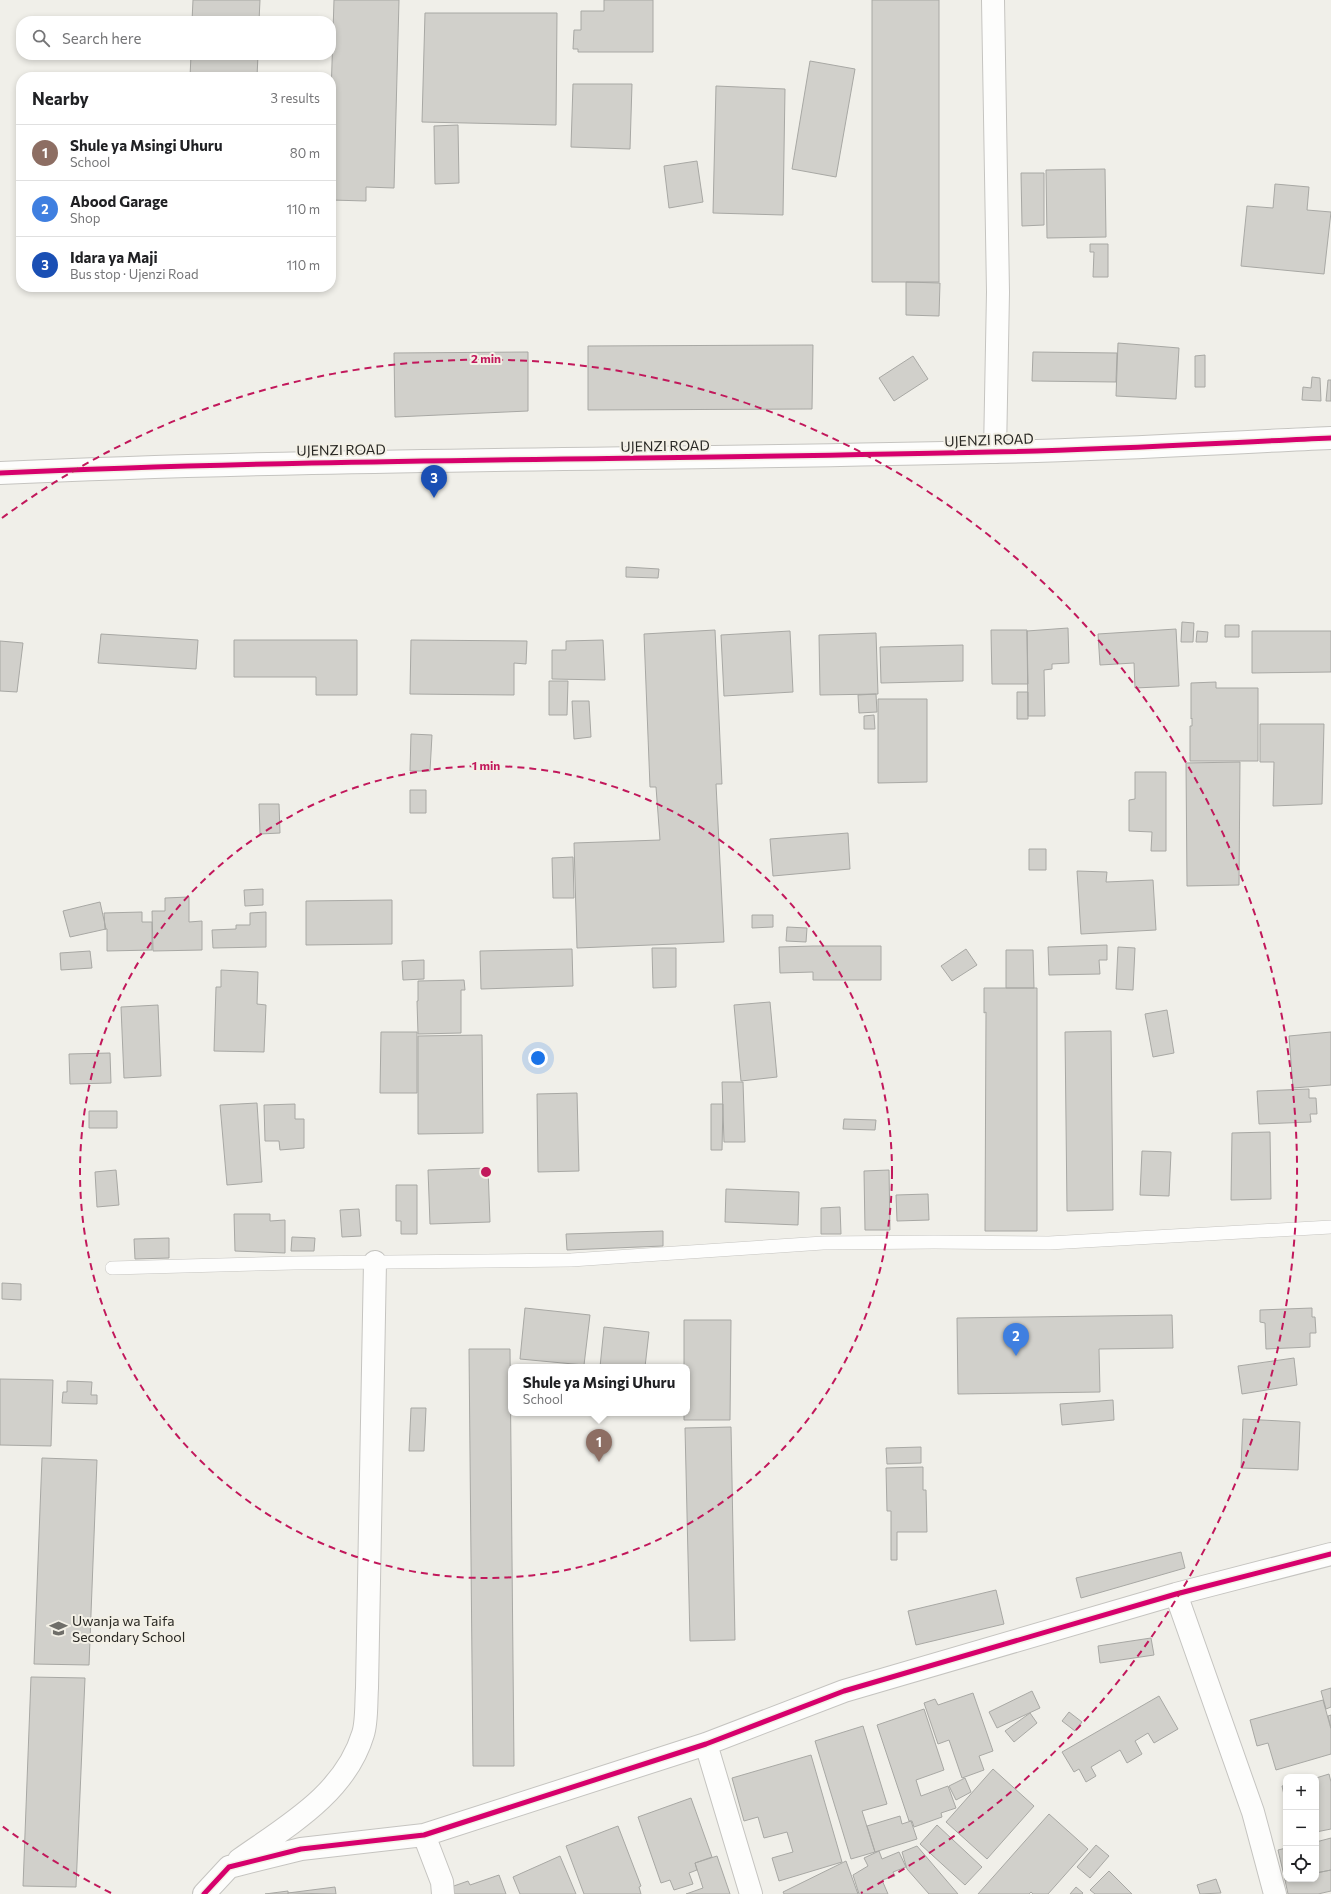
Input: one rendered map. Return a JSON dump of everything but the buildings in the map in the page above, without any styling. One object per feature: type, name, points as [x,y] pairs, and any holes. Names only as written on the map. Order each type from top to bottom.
[{"type":"street","points":[[993,0],[998,292],[995,452]]},
{"type":"street","name":"UJENZI ROAD","points":[[0,473],[325,461],[587,460],[995,452],[1331,438]]},
{"type":"street","points":[[204,1894],[229,1867],[302,1815],[330,1791],[346,1771],[364,1733],[367,1688],[375,1262]]},
{"type":"street","points":[[229,1867],[301,1849],[424,1835],[706,1744],[844,1691],[1176,1594],[1331,1554]]},
{"type":"street","points":[[1176,1594],[1253,1812],[1275,1894]]},
{"type":"street","points":[[706,1744],[751,1894]]},
{"type":"street","points":[[424,1835],[442,1882],[443,1894]]},
{"type":"lane","points":[[112,1268],[375,1262],[571,1260],[823,1243],[1049,1243],[1331,1227]]},
{"type":"cycle path","points":[[0,473],[124,468],[371,462],[866,455],[1033,451],[1331,438]]},
{"type":"cycle path","points":[[204,1894],[229,1867],[301,1849],[424,1835],[706,1744],[844,1691],[1176,1594],[1331,1554]]},
{"type":"place","name":"Idara ya Maji","points":[[434,498]]},
{"type":"place","name":"Abood Garage","points":[[1016,1356]]},
{"type":"place","name":"Shule ya Msingi Uhuru","points":[[599,1462]]},
{"type":"place","name":"Uwanja wa Taifa Secondary School","points":[[59,1629]]}]
